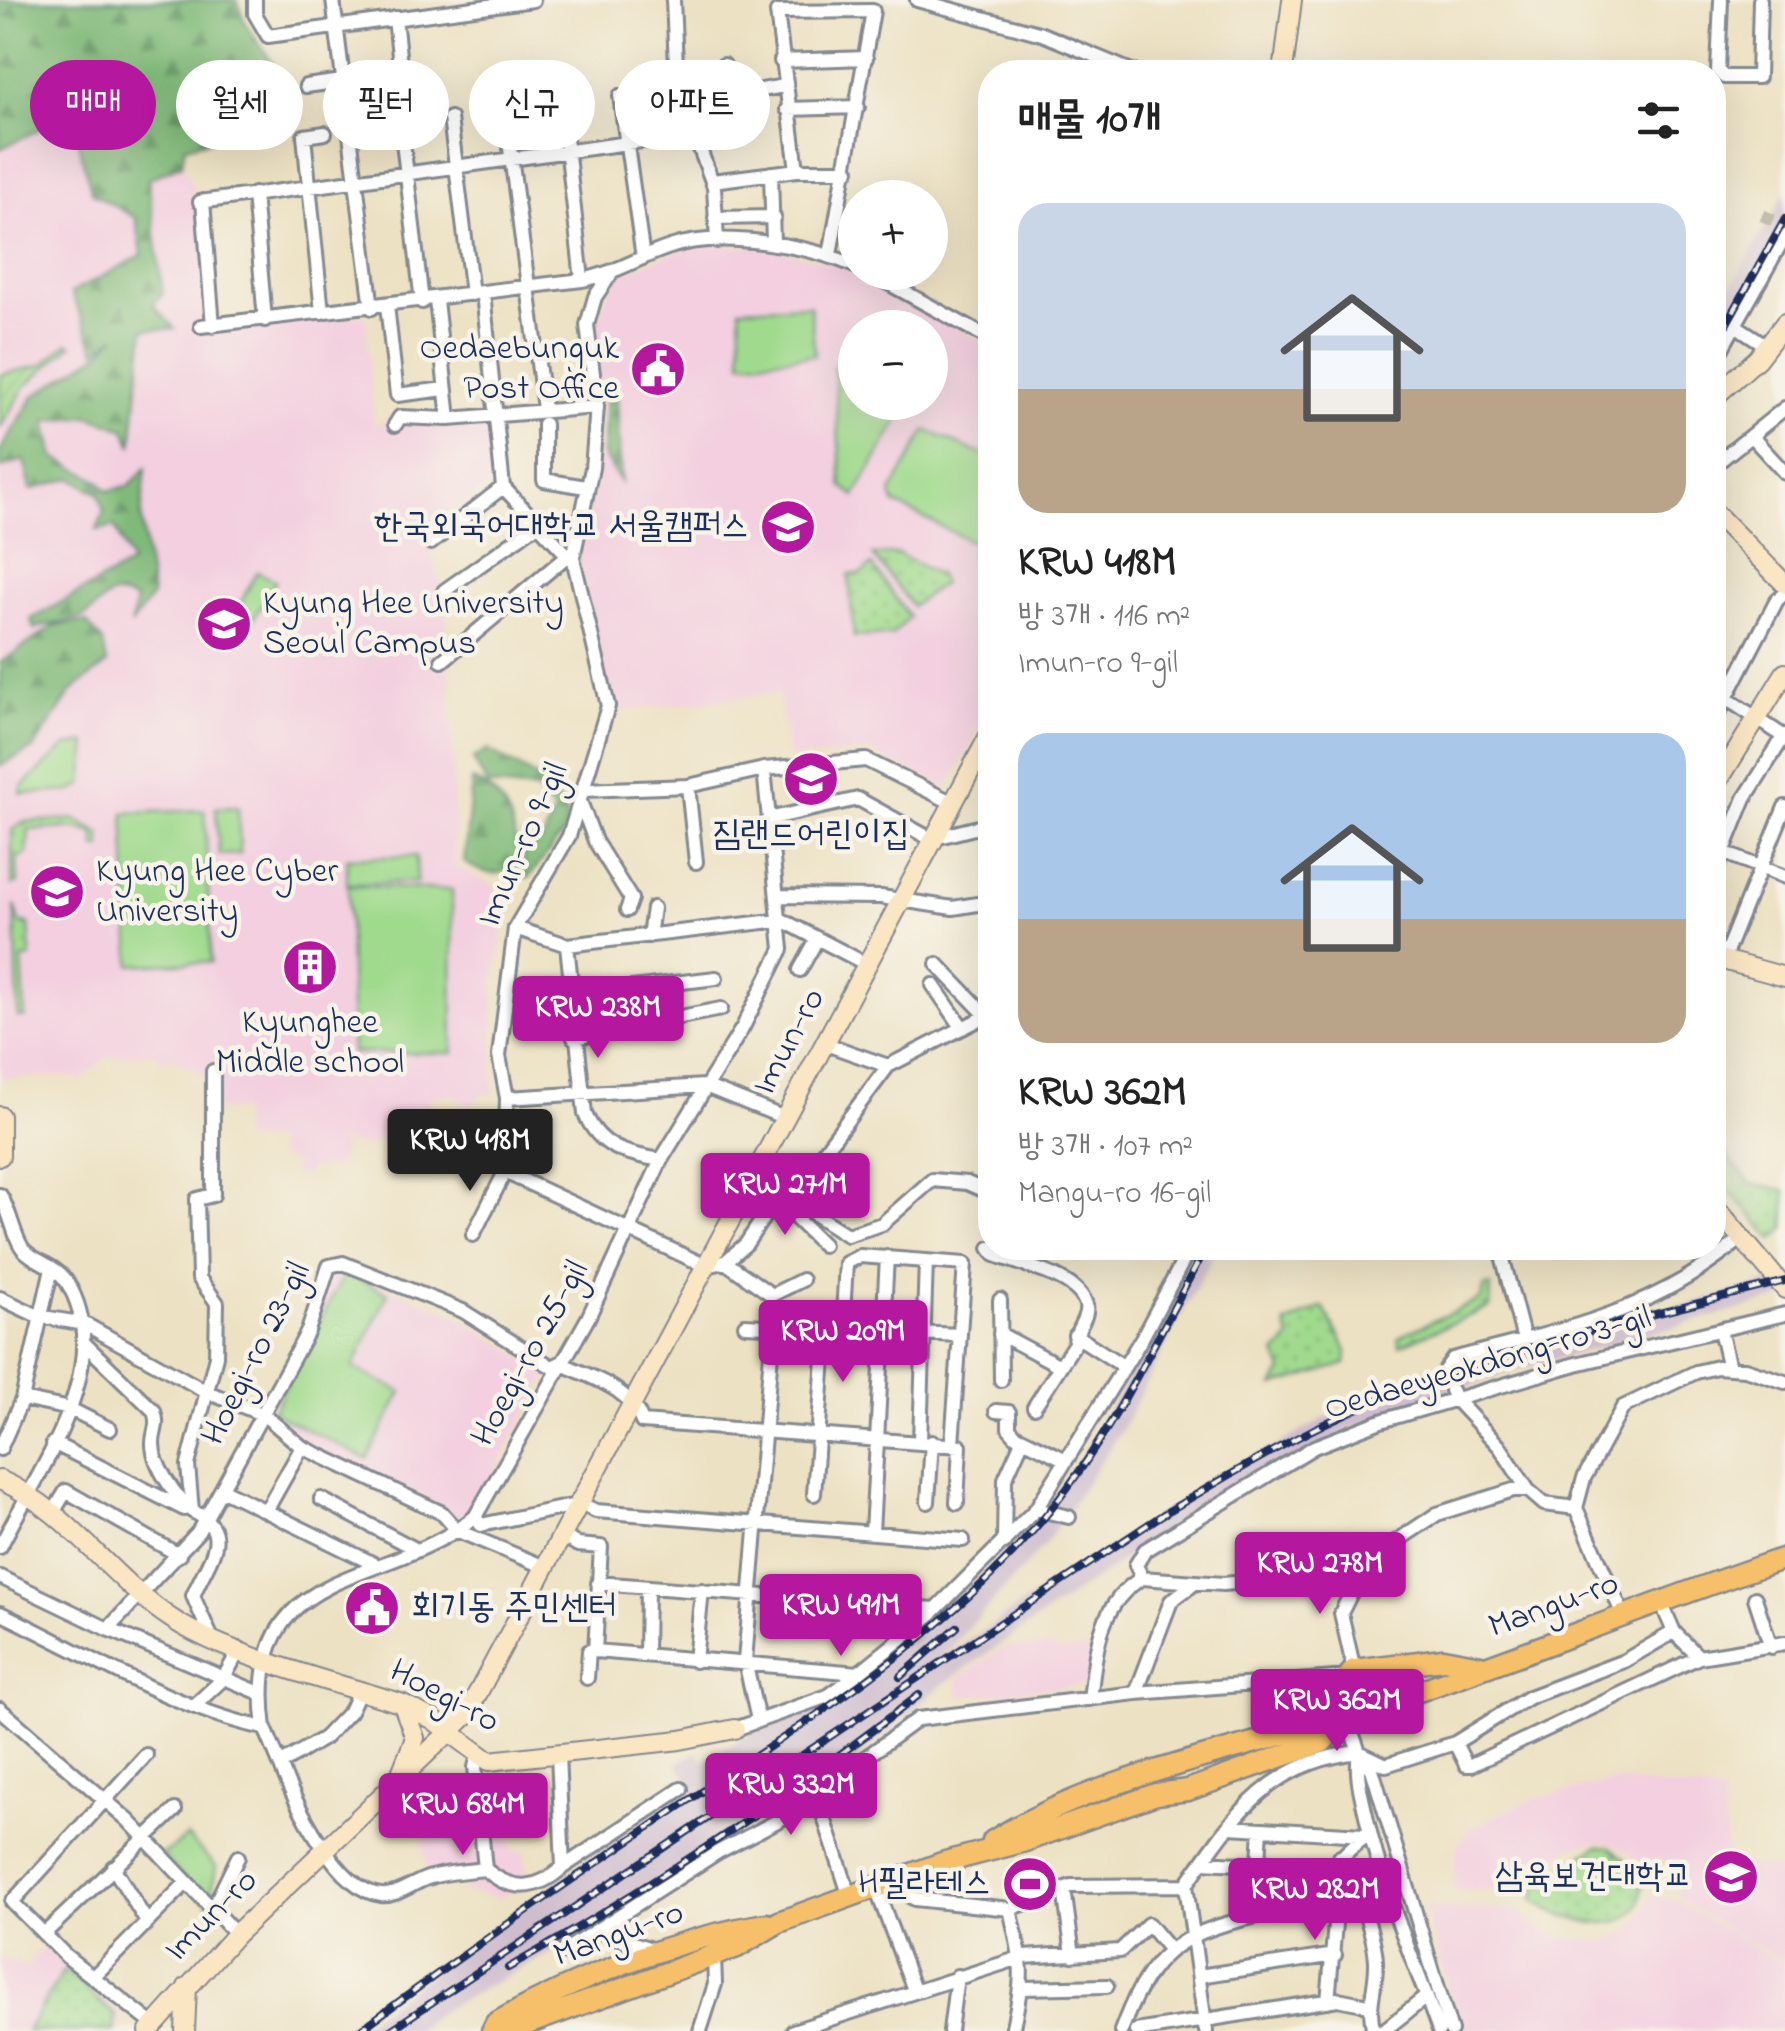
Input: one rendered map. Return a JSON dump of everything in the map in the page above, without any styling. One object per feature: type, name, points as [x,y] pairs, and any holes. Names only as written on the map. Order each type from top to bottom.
[{"type":"main road","points":[[1284,60],[1292,0]]},
{"type":"main road","points":[[1726,386],[1778,338]]},
{"type":"main road","points":[[1726,524],[1785,584]]},
{"type":"main road","points":[[1726,769],[1785,673]]},
{"type":"main road","name":"Imun-ro","points":[[152,2028],[236,1934],[451,1734],[582,1504],[978,756]]},
{"type":"main road","points":[[1726,960],[1785,976]]},
{"type":"main road","points":[[0,1116],[0,1156]]},
{"type":"main road","points":[[1726,1226],[1736,1242],[1779,1272],[1785,1290]]},
{"type":"main road","name":"Hoegi-ro","points":[[0,1480],[28,1492],[54,1511],[170,1618],[212,1640],[403,1704],[478,1756],[500,1761],[735,1729]]},
{"type":"main road","name":"Mangu-ro","points":[[508,2031],[714,1956],[778,1922],[979,1850],[1044,1814],[1346,1716],[1373,1700],[1482,1666],[1785,1558]]},
{"type":"main road","points":[[1373,1700],[1351,1673],[1442,1659],[1482,1666]]},
{"type":"main road","points":[[1373,1700],[1374,1675],[1386,1667]]},
{"type":"main road","points":[[398,1780],[415,1734],[403,1704]]},
{"type":"main road","name":"Mangu-ro","points":[[979,1850],[1022,1842],[1156,1794],[1188,1790],[1322,1742],[1346,1716]]},
{"type":"main road","name":"Mangu-ro","points":[[492,2031],[496,2023],[546,1996],[731,1929],[778,1922]]},
{"type":"main road","points":[[185,2031],[187,1986]]},
{"type":"street","points":[[256,0],[255,14],[268,36],[533,0]]},
{"type":"street","points":[[333,0],[341,60]]},
{"type":"street","points":[[410,0],[413,16]]},
{"type":"street","points":[[673,0],[675,60]]},
{"type":"street","points":[[917,0],[1042,34],[1105,60]]},
{"type":"street","points":[[1719,60],[1721,0]]},
{"type":"street","points":[[1726,74],[1758,77],[1760,0]]},
{"type":"street","points":[[797,170],[777,12],[873,11],[848,170],[830,254]]},
{"type":"street","points":[[395,18],[399,60]]},
{"type":"street","points":[[782,61],[866,58]]},
{"type":"street","points":[[306,86],[323,84]]},
{"type":"street","points":[[770,88],[784,86]]},
{"type":"street","points":[[787,109],[858,107]]},
{"type":"street","points":[[442,661],[571,558],[535,526],[503,488],[450,118]]},
{"type":"street","points":[[322,312],[304,136],[323,133]]},
{"type":"street","points":[[615,145],[202,201],[207,326],[582,280],[610,275],[673,245],[717,241],[773,244],[838,258]]},
{"type":"street","points":[[353,150],[372,308]]},
{"type":"street","points":[[404,150],[449,419]]},
{"type":"street","points":[[511,150],[544,416],[544,480],[586,488]]},
{"type":"street","points":[[627,150],[643,258]]},
{"type":"street","points":[[699,150],[712,181],[717,241]]},
{"type":"street","points":[[566,152],[582,280]]},
{"type":"street","points":[[712,181],[797,170],[848,170]]},
{"type":"street","points":[[771,173],[773,244]]},
{"type":"street","points":[[254,194],[265,320]]},
{"type":"street","points":[[716,218],[774,217]]},
{"type":"street","points":[[1726,341],[1785,236]]},
{"type":"street","name":"Imun-ro 9-gil","points":[[473,1236],[505,1172],[508,1098],[499,1056],[514,928],[569,836],[608,706],[571,558],[592,468],[597,406],[587,326],[594,296],[610,275]]},
{"type":"street","points":[[901,290],[978,332]]},
{"type":"street","points":[[387,306],[398,421],[495,412],[544,416],[597,406]]},
{"type":"street","points":[[1735,325],[1778,338]]},
{"type":"street","points":[[397,395],[445,389]]},
{"type":"street","points":[[1726,456],[1785,408]]},
{"type":"street","points":[[1752,437],[1782,463]]},
{"type":"street","points":[[431,542],[503,488]]},
{"type":"street","points":[[444,591],[535,526]]},
{"type":"street","points":[[1726,833],[1785,736],[1726,698],[1778,598],[1785,594]]},
{"type":"street","points":[[627,910],[631,898],[595,841],[582,796],[688,786],[764,768],[866,760],[953,803]]},
{"type":"street","name":"Hoegi-ro 25-gil","points":[[260,1693],[272,1637],[284,1617],[354,1571],[458,1531],[475,1517],[631,1233],[660,1160],[743,1026],[784,941],[764,768]]},
{"type":"street","points":[[688,786],[696,862]]},
{"type":"street","points":[[768,819],[865,800],[931,839],[978,827]]},
{"type":"street","points":[[1726,941],[1785,807]]},
{"type":"street","points":[[1726,854],[1785,876]]},
{"type":"street","points":[[777,896],[953,908],[978,904]]},
{"type":"street","points":[[649,936],[653,908]]},
{"type":"street","points":[[514,928],[567,945],[782,920],[868,965]]},
{"type":"street","points":[[800,970],[817,939]]},
{"type":"street","points":[[567,945],[580,1091],[594,1135],[622,1154],[660,1160]]},
{"type":"street","points":[[936,964],[978,1004]]},
{"type":"street","points":[[573,995],[716,978]]},
{"type":"street","points":[[934,985],[962,1027]]},
{"type":"street","points":[[574,1038],[721,1009]]},
{"type":"street","points":[[505,1172],[706,1266],[725,1262],[746,1244],[779,1196],[807,1174],[888,1066],[978,1019]]},
{"type":"street","points":[[826,1044],[888,1066]]},
{"type":"street","points":[[198,1514],[188,1465],[216,1356],[216,1303],[199,1278],[196,1237],[197,1199],[212,1196],[213,1072]]},
{"type":"street","points":[[508,1098],[706,1086],[786,1118]]},
{"type":"street","points":[[757,1173],[823,1245]]},
{"type":"street","points":[[779,1196],[847,1236],[882,1224],[932,1180],[978,1187]]},
{"type":"street","points":[[0,1194],[14,1217],[14,1234],[24,1250],[66,1279],[86,1324],[70,1410],[0,1547]]},
{"type":"street","points":[[1726,1250],[1736,1242]]},
{"type":"street","points":[[842,1332],[846,1264],[860,1256],[966,1264],[952,1444]]},
{"type":"street","points":[[872,1532],[887,1258]]},
{"type":"street","points":[[1006,1260],[1078,1292],[1086,1313],[1034,1407]]},
{"type":"street","name":"Hoegi-ro","points":[[735,1729],[828,1696],[934,1609],[1004,1543],[1036,1509],[1183,1260]]},
{"type":"street","points":[[1500,1260],[1524,1340]]},
{"type":"street","points":[[1445,1370],[1453,1359],[1646,1302],[1682,1284],[1713,1260]]},
{"type":"street","points":[[926,1261],[928,1502]]},
{"type":"street","points":[[725,1262],[772,1295],[802,1280]]},
{"type":"street","name":"Hoegi-ro 23-gil","points":[[138,1592],[179,1555],[198,1514],[222,1490],[308,1330],[329,1266],[344,1263],[463,1311],[552,1367],[560,1363],[636,1403],[642,1422],[762,1434]]},
{"type":"street","points":[[0,1449],[22,1400],[38,1316],[52,1268]]},
{"type":"street","points":[[0,1298],[38,1316],[86,1324],[207,1392],[264,1414],[302,1447],[442,1512],[458,1531],[544,1568]]},
{"type":"street","points":[[1000,1300],[1001,1380]]},
{"type":"street","name":"Oedaeyeokdong-ro 3-gil","points":[[1142,1578],[1136,1565],[1145,1550],[1314,1447],[1453,1394],[1785,1314]]},
{"type":"street","points":[[744,1325],[826,1332],[881,1330],[960,1335]]},
{"type":"street","points":[[758,1720],[744,1660],[773,1329]]},
{"type":"street","points":[[1720,1330],[1729,1368]]},
{"type":"street","points":[[814,1494],[826,1332]]},
{"type":"street","points":[[1000,1334],[1060,1366]]},
{"type":"street","points":[[1075,1336],[1123,1366]]},
{"type":"street","points":[[84,1343],[154,1411],[159,1427],[153,1442],[157,1457],[179,1500],[218,1534],[219,1548],[194,1596],[212,1640]]},
{"type":"street","points":[[1623,1616],[1576,1508],[1584,1478],[1623,1407],[1696,1372],[1729,1368],[1785,1382]]},
{"type":"street","points":[[1453,1394],[1500,1448],[1528,1490],[1544,1504],[1576,1508]]},
{"type":"street","points":[[22,1400],[70,1410],[110,1430]]},
{"type":"street","points":[[996,1410],[1009,1412],[1009,1428],[1022,1439],[1066,1460]]},
{"type":"street","points":[[762,1434],[960,1446],[957,1503]]},
{"type":"street","points":[[1004,1543],[1005,1479],[1022,1439]]},
{"type":"street","points":[[53,1443],[172,1505],[198,1514]]},
{"type":"street","points":[[266,1510],[302,1447]]},
{"type":"street","points":[[222,1490],[374,1564]]},
{"type":"street","points":[[561,1954],[718,1852],[817,1796],[918,1719],[1351,1673],[1342,1613],[1367,1561],[1438,1514],[1513,1490],[1528,1490]]},
{"type":"street","points":[[54,1511],[66,1491],[179,1555]]},
{"type":"street","points":[[320,1499],[415,1549]]},
{"type":"street","points":[[475,1517],[480,1525],[582,1504],[596,1511],[963,1540]]},
{"type":"street","points":[[1036,1509],[1069,1517]]},
{"type":"street","points":[[563,1536],[578,1545],[600,1547],[595,1651]]},
{"type":"street","points":[[1090,1699],[1096,1652],[1111,1604],[1142,1578],[1195,1583],[1362,1572]]},
{"type":"street","points":[[0,1576],[108,1630],[260,1693],[265,1728],[280,1764],[324,1850],[355,1882],[377,1895],[390,1895],[435,1876],[485,1869]]},
{"type":"street","points":[[598,1583],[934,1609]]},
{"type":"street","points":[[1136,1693],[1171,1600],[1195,1583]]},
{"type":"street","points":[[646,1654],[647,1588]]},
{"type":"street","points":[[695,1661],[702,1590]]},
{"type":"street","points":[[108,1630],[138,1592]]},
{"type":"street","points":[[1455,1742],[1466,1765],[1471,1766],[1699,1658],[1778,1645],[1755,1598]]},
{"type":"street","points":[[1661,1602],[1674,1632],[1699,1658]]},
{"type":"street","points":[[0,1613],[194,1705],[235,1722],[265,1728]]},
{"type":"street","points":[[1205,2026],[1186,1885],[1230,1827],[1288,1770],[1326,1756],[1359,1752],[1386,1765],[1455,1742],[1530,1697],[1624,1660],[1674,1632]]},
{"type":"street","points":[[194,1705],[223,1678],[240,1649]]},
{"type":"street","points":[[587,1678],[589,1652],[595,1651],[695,1661],[744,1660],[858,1673]]},
{"type":"street","name":"Hoegi-ro","points":[[280,1764],[324,1738],[350,1711],[360,1690]]},
{"type":"street","points":[[0,1709],[106,1799],[236,1934]]},
{"type":"street","points":[[1346,1716],[1359,1752],[1372,1768],[1452,2031]]},
{"type":"street","points":[[1359,1752],[1356,1772],[1391,1913],[1438,2031]]},
{"type":"street","points":[[558,1754],[563,1867]]},
{"type":"street","points":[[146,1755],[12,1902],[66,1956],[152,2028]]},
{"type":"street","points":[[478,1756],[475,1767],[485,1869],[497,1880],[528,1888],[543,1886],[563,1867],[681,1789]]},
{"type":"street","points":[[817,1796],[850,1897]]},
{"type":"street","points":[[46,1933],[175,1810]]},
{"type":"street","points":[[1230,1827],[1370,1834]]},
{"type":"street","points":[[1261,1829],[1257,1894],[1264,1914]]},
{"type":"street","points":[[1122,2031],[1134,1996],[1168,1949],[1194,1932],[1264,1914],[1296,1901],[1340,1856],[1370,1834]]},
{"type":"street","points":[[212,1908],[238,1856]]},
{"type":"street","points":[[1340,1856],[1374,1938],[1375,1977],[1368,2005],[1374,2031]]},
{"type":"street","points":[[1202,1862],[1259,1865]]},
{"type":"street","points":[[113,1867],[146,1922]]},
{"type":"street","points":[[1323,1874],[1336,1913],[1328,2001]]},
{"type":"street","points":[[94,1976],[187,1882]]},
{"type":"street","points":[[881,1886],[914,1899],[1010,1909],[1064,1889],[1093,1884],[1186,1885]]},
{"type":"street","points":[[881,1886],[914,1990]]},
{"type":"street","points":[[1064,1889],[1073,1956]]},
{"type":"street","points":[[1010,1909],[1023,1958],[1023,1988],[1012,2031]]},
{"type":"street","points":[[796,2031],[957,1976],[1023,1958],[1120,1952],[1148,1924],[1168,1949]]},
{"type":"street","points":[[600,1932],[663,1953]]},
{"type":"street","points":[[1199,1976],[1335,1955]]},
{"type":"street","points":[[700,2031],[715,1984],[714,1956]]},
{"type":"street","points":[[950,2031],[957,1976]]},
{"type":"street","points":[[1023,1988],[1107,1986]]},
{"type":"street","points":[[1384,2031],[1426,1997]]},
{"type":"street","points":[[1136,2031],[1205,2026],[1328,2001],[1368,2005]]},
{"type":"shaded area","name":"Kyung Hee University Seoul Campus","points":[[0,81],[30,95],[30,150],[100,150],[182,164],[200,202],[210,329],[366,315],[374,426],[395,417],[491,415],[499,481],[447,514],[431,535],[431,554],[444,591],[450,656],[455,866],[510,894],[494,980],[494,1093],[482,1094],[470,1107],[451,1094],[430,1098],[432,1128],[408,1131],[406,1136],[394,1132],[390,1144],[375,1138],[370,1147],[331,1139],[344,1146],[339,1167],[310,1167],[306,1176],[291,1174],[294,1163],[277,1157],[276,1140],[242,1139],[242,1111],[217,1110],[216,1080],[204,1079],[197,1070],[171,1058],[161,1061],[157,1053],[106,1057],[81,1080],[69,1076],[0,1079]]},
{"type":"shaded area","points":[[1785,193],[1785,234],[1726,341],[1726,296]]},
{"type":"shaded area","name":"한국외국어대학교 서울캠퍼스","points":[[684,248],[772,248],[838,265],[838,290],[892,290],[927,310],[838,310],[838,420],[948,420],[948,322],[978,339],[978,730],[947,788],[870,752],[788,759],[779,693],[611,712],[579,562],[602,430],[593,325],[617,276]]},
{"type":"shaded area","points":[[1195,1260],[1211,1260],[1122,1429],[1046,1543],[940,1659],[1179,1501],[1323,1419],[1485,1359],[1785,1278],[1785,1297],[1512,1371],[1345,1431],[1128,1556],[943,1684],[867,1750],[572,1942],[444,2009],[413,2031],[352,2031],[691,1786],[677,1763],[698,1752],[704,1761],[758,1729],[822,1703],[942,1616],[1035,1519],[1082,1455]]},
{"type":"shaded area","points":[[342,1268],[458,1316],[549,1374],[469,1516],[456,1519],[440,1506],[306,1445],[269,1413],[331,1274]]},
{"type":"shaded area","points":[[1055,1646],[1056,1652],[1094,1648],[1095,1683],[959,1697],[957,1679],[1003,1648]]},
{"type":"shaded area","points":[[483,1780],[500,1787],[512,1850],[526,1852],[526,1884],[501,1898],[464,1891],[462,1882],[430,1889],[422,1839],[447,1819],[446,1804],[462,1785]]},
{"type":"shaded area","name":"삼육보건대학교","points":[[1618,1781],[1723,1793],[1727,1863],[1785,1869],[1785,1962],[1678,1899],[1674,1868],[1659,1857],[1643,1864],[1610,1842],[1582,1844],[1565,1851],[1535,1870],[1519,1891],[1454,1890],[1457,1847],[1470,1829],[1529,1800]]},
{"type":"shaded area","points":[[1654,1893],[1678,1902],[1785,1965],[1785,2031],[1461,2031],[1424,1907],[1521,1911],[1535,1927],[1563,1938],[1604,1942],[1631,1930]]},
{"type":"shaded area","points":[[44,1947],[122,2016],[119,2031],[0,2031],[0,1957],[27,1966]]},
{"type":"green space","points":[[0,0],[237,0],[245,23],[271,60],[176,60],[176,150],[184,150],[182,164],[148,179],[163,294],[153,304],[175,329],[144,329],[132,446],[125,429],[89,416],[46,421],[54,457],[98,480],[107,491],[129,486],[146,468],[141,517],[152,596],[131,625],[136,600],[112,595],[76,620],[34,629],[31,619],[131,564],[115,527],[97,530],[104,512],[99,494],[72,478],[31,490],[24,460],[0,468],[0,451],[34,396],[99,354],[116,336],[96,351],[71,293],[142,255],[136,218],[92,193],[80,150],[156,150],[156,60],[30,60],[30,134],[0,149]]},
{"type":"green space","points":[[810,305],[815,355],[742,362],[740,308]]},
{"type":"green space","points":[[68,343],[72,345],[25,386],[0,428],[0,375],[42,365]]},
{"type":"green space","points":[[838,363],[838,420],[898,420],[855,496],[842,486],[834,367]]},
{"type":"green space","points":[[617,399],[621,483],[603,455],[606,400]]},
{"type":"green space","points":[[926,430],[978,453],[978,545],[894,503],[891,493]]},
{"type":"green space","points":[[898,554],[938,575],[942,584],[912,606],[873,555]]},
{"type":"green space","points":[[872,565],[909,617],[892,635],[854,637],[849,575],[861,574]]},
{"type":"green space","points":[[257,572],[276,581],[249,626],[233,617]]},
{"type":"green space","points":[[86,622],[103,642],[107,664],[72,691],[34,748],[0,766],[0,663],[54,626]]},
{"type":"green space","points":[[87,743],[83,785],[72,791],[21,794],[22,787],[66,746]]},
{"type":"green space","points":[[488,750],[547,784],[567,814],[564,833],[528,878],[524,877],[523,836],[536,844],[544,838],[554,811],[535,790],[487,785],[473,759]]},
{"type":"green space","points":[[472,780],[503,804],[513,827],[518,866],[490,873],[464,862]]},
{"type":"green space","points":[[238,807],[240,854],[219,855],[216,808]]},
{"type":"green space","points":[[205,810],[211,962],[131,965],[124,813]]},
{"type":"green space","points":[[74,819],[101,834],[101,848],[96,848],[94,833],[72,828],[29,830],[27,854],[17,858],[18,883],[12,885],[12,830],[23,822]]},
{"type":"green space","points":[[416,856],[417,882],[347,884],[347,858]]},
{"type":"green space","points":[[348,886],[452,890],[453,1053],[352,1053]]},
{"type":"green space","points":[[15,905],[20,923],[29,924],[31,958],[22,959],[25,1017],[18,1017]]},
{"type":"green space","points":[[1726,1156],[1751,1184],[1785,1190],[1785,1228],[1773,1239],[1726,1187]]},
{"type":"green space","points":[[345,1273],[388,1293],[353,1368],[402,1392],[367,1459],[272,1412]]},
{"type":"green space","points":[[1485,1286],[1491,1286],[1490,1307],[1400,1345],[1398,1338],[1404,1334],[1473,1303],[1481,1298]]},
{"type":"green space","points":[[1323,1307],[1347,1351],[1346,1364],[1274,1386],[1283,1371],[1276,1354],[1290,1339],[1286,1324]]},
{"type":"green space","points":[[187,1837],[216,1866],[210,1905],[162,1855]]},
{"type":"green space","points":[[1598,1846],[1611,1847],[1641,1874],[1641,1896],[1634,1911],[1621,1920],[1586,1922],[1534,1900],[1537,1884]]},
{"type":"green space","points":[[64,1970],[115,2015],[114,2031],[27,2031]]},
{"type":"tunnel","points":[[1762,215],[1785,226]]},
{"type":"railway","points":[[1726,325],[1785,219]]},
{"type":"railway","points":[[359,2031],[525,1912],[838,1700],[973,1592],[1014,1552],[1075,1478],[1115,1414],[1199,1260]]},
{"type":"railway","points":[[389,2031],[1162,1515],[1286,1444],[1382,1398],[1495,1358],[1785,1281]]},
{"type":"railway","points":[[900,1677],[957,1627]]},
{"type":"railway","points":[[508,1968],[718,1839],[919,1695]]},
{"type":"place","name":"Oedaebunguk Post Office","points":[[658,369]]},
{"type":"place","name":"한국외국어대학교 서울캠퍼스","points":[[788,527]]},
{"type":"place","name":"Kyung Hee University Seoul Campus","points":[[224,624]]},
{"type":"place","name":"짐랜드어린이집","points":[[811,779]]},
{"type":"place","name":"Kyung Hee Cyber University","points":[[57,892]]},
{"type":"place","name":"Kyunghee Middle school","points":[[310,967]]},
{"type":"place","name":"회기동 주민센터","points":[[372,1608]]},
{"type":"place","name":"삼육보건대학교","points":[[1731,1877]]},
{"type":"place","name":"H필라테스","points":[[1030,1884]]}]
